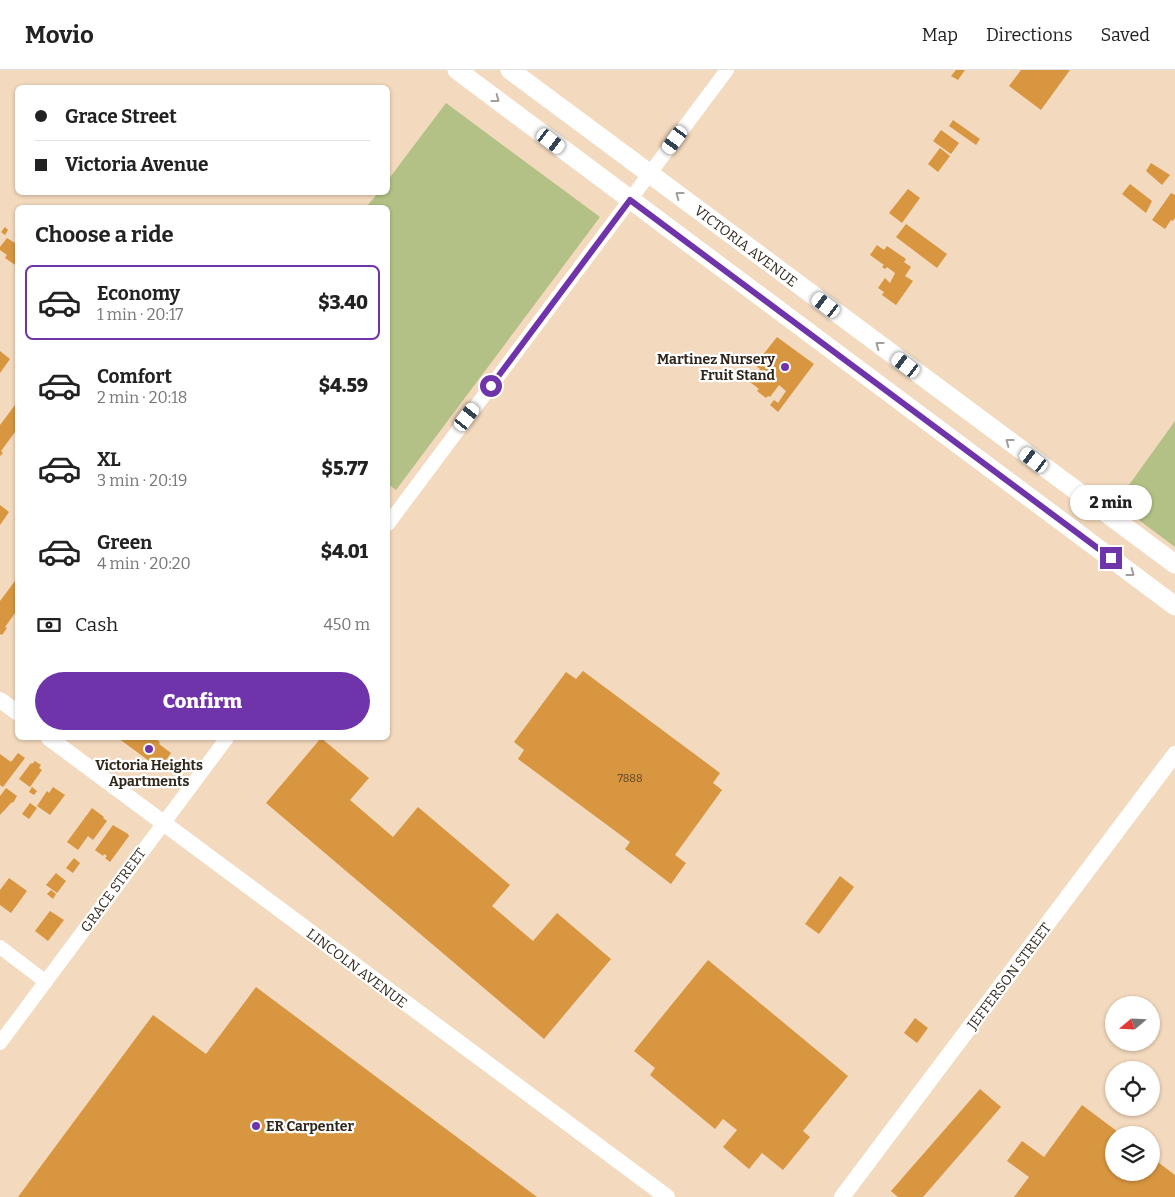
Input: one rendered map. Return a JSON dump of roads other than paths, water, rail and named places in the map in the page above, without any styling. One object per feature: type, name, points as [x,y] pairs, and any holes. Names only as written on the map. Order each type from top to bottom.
[{"type":"main road","points":[[457,70],[1175,606]]},
{"type":"main road","name":"VICTORIA AVENUE","points":[[510,70],[1175,564]]},
{"type":"street","points":[[392,509],[650,174],[727,70]]},
{"type":"street","points":[[0,700],[15,712]]},
{"type":"street","name":"LINCOLN AVENUE","points":[[52,740],[667,1197]]},
{"type":"street","name":"GRACE STREET","points":[[0,1043],[225,740]]},
{"type":"street","name":"JEFFERSON STREET","points":[[842,1197],[1175,754]]},
{"type":"street","points":[[0,947],[46,982]]},
{"type":"place","name":"Martinez Nursery Fruit Stand","points":[[785,367]]},
{"type":"place","name":"Victoria Heights Apartments","points":[[149,749]]},
{"type":"place","name":"ER Carpenter","points":[[256,1126]]}]
